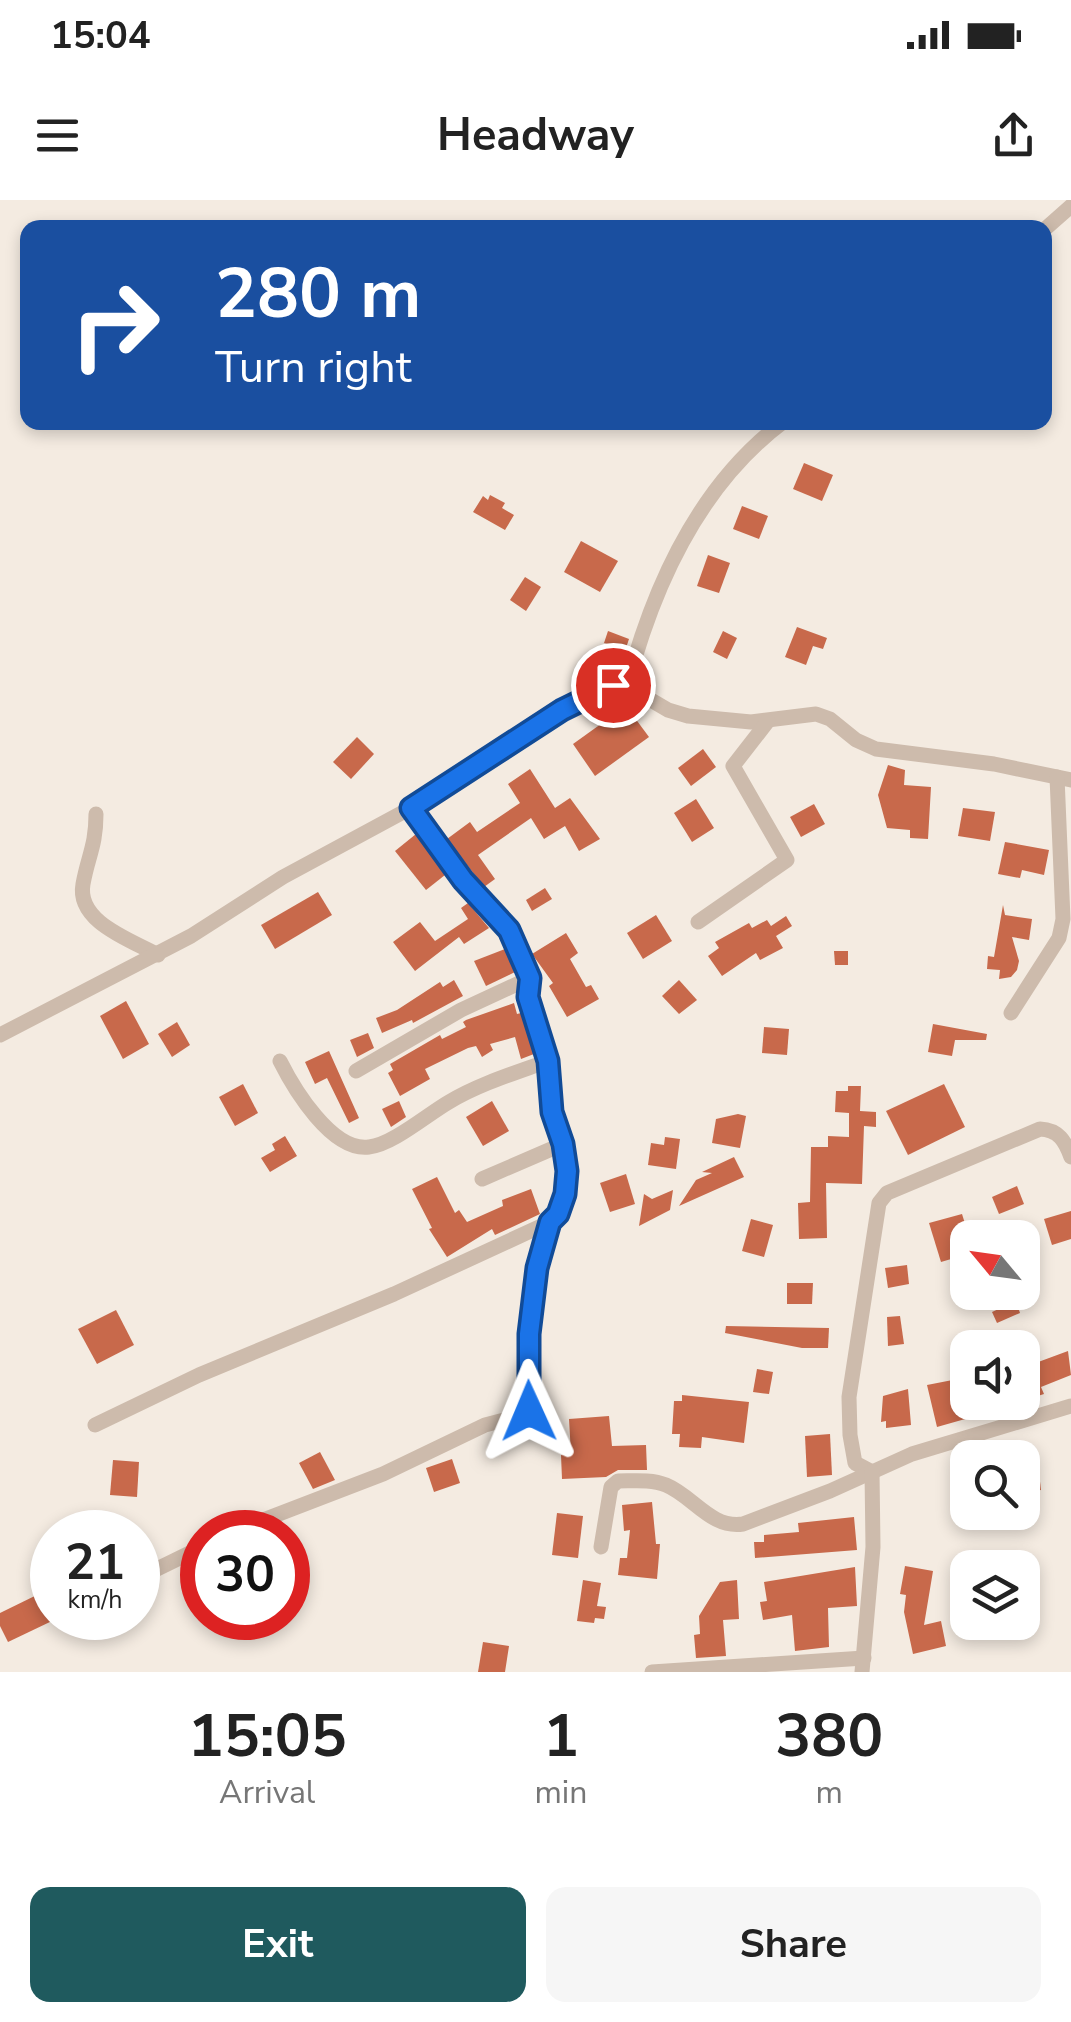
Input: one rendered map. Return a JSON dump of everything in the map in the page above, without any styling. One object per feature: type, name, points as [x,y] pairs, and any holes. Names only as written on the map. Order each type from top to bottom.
[{"type":"street","points":[[627,686],[640,640],[679,544],[706,504],[776,430]]},
{"type":"street","points":[[0,1035],[158,955],[283,878],[411,808],[590,694],[613,685],[627,686],[668,710],[688,716],[751,722],[816,714],[876,749],[994,764],[1064,779],[1063,919],[1059,938],[1011,1013]]},
{"type":"street","points":[[698,922],[787,860],[734,766],[768,720]]},
{"type":"street","points":[[95,1425],[199,1375],[394,1294],[550,1222],[558,1214],[567,1171],[552,1112],[548,1061],[528,997],[530,978],[509,930],[463,880],[411,808]]},
{"type":"street","points":[[96,814],[96,842],[82,901],[102,923],[158,955]]},
{"type":"street","points":[[356,1070],[461,1010],[530,978]]},
{"type":"street","points":[[280,1061],[306,1107],[352,1145],[367,1148],[410,1127],[453,1099],[548,1061]]},
{"type":"street","points":[[872,1472],[855,1463],[849,1397],[879,1202],[887,1192],[1040,1128],[1066,1141],[1071,1157]]},
{"type":"street","points":[[482,1179],[563,1144]]},
{"type":"street","points":[[289,1510],[383,1474],[486,1425],[529,1411],[529,1334],[537,1268],[550,1222]]},
{"type":"street","points":[[601,1547],[610,1487],[618,1482],[664,1484],[719,1522],[732,1526],[830,1492],[912,1454],[1071,1406]]},
{"type":"street","points":[[652,1672],[862,1665],[873,1548],[872,1472]]},
{"type":"building","points":[[804,463],[833,475],[822,501],[793,489]]},
{"type":"building","points":[[490,495],[505,503],[502,508],[514,515],[505,530],[473,512],[483,496],[488,500]]},
{"type":"building","points":[[742,506],[768,516],[759,539],[733,529]]},
{"type":"building","points":[[581,541],[618,561],[600,592],[564,572]]},
{"type":"building","points":[[708,555],[730,563],[719,593],[697,586]]},
{"type":"building","points":[[525,577],[541,587],[526,611],[510,600]]},
{"type":"building","points":[[797,627],[827,638],[823,649],[813,646],[806,665],[785,657]]},
{"type":"building","points":[[608,631],[629,639],[625,651],[604,643]]},
{"type":"building","points":[[723,631],[737,638],[727,659],[713,652]]},
{"type":"building","points":[[626,706],[649,737],[595,776],[573,744]]},
{"type":"building","points":[[357,737],[374,754],[351,779],[333,762]]},
{"type":"building","points":[[703,749],[716,767],[691,786],[678,768]]},
{"type":"building","points":[[888,765],[905,770],[904,785],[931,787],[928,839],[910,838],[910,830],[887,828],[878,795]]},
{"type":"building","points":[[530,769],[555,808],[570,798],[600,839],[579,851],[565,826],[544,839],[531,818],[478,855],[495,879],[484,887],[447,839],[470,822],[477,832],[520,803],[508,784]]},
{"type":"building","points":[[696,799],[714,828],[692,842],[674,813]]},
{"type":"building","points":[[814,804],[825,824],[801,837],[790,817]]},
{"type":"building","points":[[963,808],[995,812],[990,841],[958,836]]},
{"type":"building","points":[[416,834],[445,875],[426,890],[395,851]]},
{"type":"building","points":[[1005,842],[1049,850],[1044,875],[1022,870],[1020,878],[998,874]]},
{"type":"building","points":[[545,888],[552,899],[532,911],[526,900]]},
{"type":"building","points":[[318,892],[332,915],[275,949],[261,925]]},
{"type":"building","points":[[468,903],[489,928],[464,944],[459,937],[415,971],[393,942],[420,922],[435,941],[468,919],[461,908]]},
{"type":"building","points":[[1003,905],[1005,915],[1032,919],[1029,940],[1012,937],[1019,961],[1017,970],[1011,977],[999,979],[1000,970],[987,969],[988,956],[994,957]]},
{"type":"building","points":[[656,915],[672,941],[643,959],[627,933]]},
{"type":"building","points":[[786,916],[792,926],[776,936],[783,948],[760,960],[756,953],[722,976],[708,956],[719,948],[715,942],[749,923],[752,928],[767,920],[771,926]]},
{"type":"building","points":[[566,933],[578,953],[570,959],[586,987],[591,985],[599,999],[567,1017],[549,986],[553,983],[532,954]]},
{"type":"building","points":[[505,949],[515,972],[486,986],[474,961]]},
{"type":"building","points":[[834,951],[848,951],[848,965],[835,965]]},
{"type":"building","points":[[454,980],[463,996],[413,1023],[412,1020],[382,1033],[376,1018],[397,1010],[440,982],[443,987]]},
{"type":"building","points":[[679,980],[697,1000],[679,1014],[662,996]]},
{"type":"building","points":[[126,1001],[149,1044],[123,1059],[100,1016]]},
{"type":"building","points":[[514,1003],[534,1054],[521,1059],[515,1037],[490,1044],[493,1050],[482,1057],[476,1046],[468,1048],[425,1069],[430,1079],[400,1096],[388,1073],[393,1070],[390,1064],[440,1035],[442,1039],[466,1027],[466,1020]]},
{"type":"building","points":[[177,1022],[190,1045],[172,1057],[158,1034]]},
{"type":"building","points":[[933,1024],[987,1034],[986,1040],[955,1040],[952,1056],[928,1052]]},
{"type":"building","points":[[764,1027],[789,1029],[787,1055],[762,1053]]},
{"type":"building","points":[[368,1033],[374,1048],[357,1057],[350,1040]]},
{"type":"building","points":[[329,1051],[359,1118],[349,1123],[327,1078],[315,1084],[305,1062]]},
{"type":"building","points":[[243,1084],[258,1113],[235,1126],[219,1097]]},
{"type":"building","points":[[944,1084],[965,1127],[908,1155],[886,1111]]},
{"type":"building","points":[[848,1086],[861,1086],[860,1111],[876,1112],[876,1127],[864,1126],[862,1184],[826,1183],[827,1238],[799,1239],[798,1203],[810,1202],[811,1147],[828,1147],[828,1136],[849,1137],[849,1113],[835,1112],[836,1091],[848,1091]]},
{"type":"building","points":[[399,1101],[406,1117],[391,1127],[382,1109]]},
{"type":"building","points":[[492,1101],[509,1131],[483,1146],[466,1117]]},
{"type":"building","points":[[746,1116],[740,1148],[712,1143],[716,1119]]},
{"type":"building","points":[[285,1136],[297,1156],[270,1172],[261,1158],[275,1150],[272,1144]]},
{"type":"building","points":[[665,1137],[680,1139],[676,1169],[648,1165],[651,1143],[664,1145]]},
{"type":"building","points":[[734,1157],[744,1177],[679,1206],[696,1180],[712,1173],[702,1172]]},
{"type":"building","points":[[626,1174],[635,1204],[610,1212],[600,1183]]},
{"type":"building","points":[[437,1177],[455,1213],[459,1210],[467,1222],[503,1206],[502,1200],[531,1189],[540,1214],[495,1235],[492,1229],[447,1257],[429,1229],[432,1228],[412,1189]]},
{"type":"building","points":[[1017,1186],[1024,1204],[999,1214],[992,1197]]},
{"type":"building","points":[[673,1190],[670,1210],[639,1226],[644,1194],[652,1199]]},
{"type":"building","points":[[1071,1211],[1071,1239],[1052,1245],[1044,1219]]},
{"type":"building","points":[[962,1214],[964,1220],[950,1220],[950,1259],[941,1262],[929,1223]]},
{"type":"building","points":[[751,1219],[773,1225],[764,1257],[742,1251]]},
{"type":"building","points":[[907,1265],[909,1284],[888,1288],[885,1268]]},
{"type":"building","points":[[787,1283],[813,1283],[812,1304],[787,1304]]},
{"type":"building","points":[[116,1310],[134,1345],[97,1364],[78,1329]]},
{"type":"building","points":[[1019,1310],[1020,1313],[997,1323],[992,1312]]},
{"type":"building","points":[[900,1316],[904,1344],[888,1346],[887,1317]]},
{"type":"building","points":[[726,1326],[829,1328],[828,1348],[802,1348],[725,1333]]},
{"type":"building","points":[[1068,1351],[1071,1375],[1041,1387],[1044,1394],[1040,1395],[1040,1361]]},
{"type":"building","points":[[757,1369],[773,1372],[769,1394],[753,1392]]},
{"type":"building","points":[[950,1381],[950,1420],[962,1420],[937,1427],[927,1385]]},
{"type":"building","points":[[908,1389],[911,1425],[886,1428],[886,1421],[881,1422],[883,1396]]},
{"type":"building","points":[[682,1395],[749,1402],[744,1443],[702,1437],[701,1448],[679,1447],[680,1434],[672,1434],[674,1401],[682,1401]]},
{"type":"building","points":[[609,1416],[612,1446],[646,1445],[647,1470],[618,1470],[606,1477],[562,1479],[561,1455],[571,1454],[569,1419]]},
{"type":"building","points":[[830,1434],[832,1475],[807,1477],[805,1436]]},
{"type":"building","points":[[320,1452],[335,1480],[313,1489],[299,1463]]},
{"type":"building","points":[[452,1459],[460,1483],[434,1492],[426,1468]]},
{"type":"building","points":[[113,1460],[139,1462],[137,1497],[110,1495]]},
{"type":"building","points":[[652,1502],[656,1544],[660,1544],[657,1579],[618,1575],[620,1558],[627,1558],[630,1530],[624,1531],[622,1505]]},
{"type":"building","points":[[557,1513],[583,1516],[578,1558],[552,1555]]},
{"type":"building","points":[[854,1517],[857,1550],[755,1558],[754,1542],[764,1542],[764,1535],[799,1532],[798,1523]]},
{"type":"building","points":[[905,1566],[933,1571],[924,1625],[941,1621],[946,1646],[913,1654],[904,1612],[906,1595],[900,1594]]},
{"type":"building","points":[[855,1567],[857,1606],[828,1608],[829,1647],[795,1651],[792,1615],[763,1620],[760,1602],[767,1601],[764,1582]]},
{"type":"building","points":[[583,1580],[601,1583],[597,1606],[606,1607],[604,1619],[595,1618],[594,1623],[577,1621]]},
{"type":"building","points":[[737,1580],[739,1619],[723,1620],[726,1656],[696,1658],[694,1635],[700,1634],[699,1616],[720,1582]]},
{"type":"building","points":[[30,1598],[30,1632],[8,1642],[0,1626],[0,1613]]},
{"type":"building","points":[[483,1642],[509,1646],[505,1672],[478,1672]]},
{"type":"route","points":[[529,1411],[529,1334],[537,1268],[550,1222],[558,1214],[565,1194],[567,1171],[552,1112],[548,1061],[528,997],[530,978],[509,930],[463,880],[411,808],[562,710],[613,685]]}]
